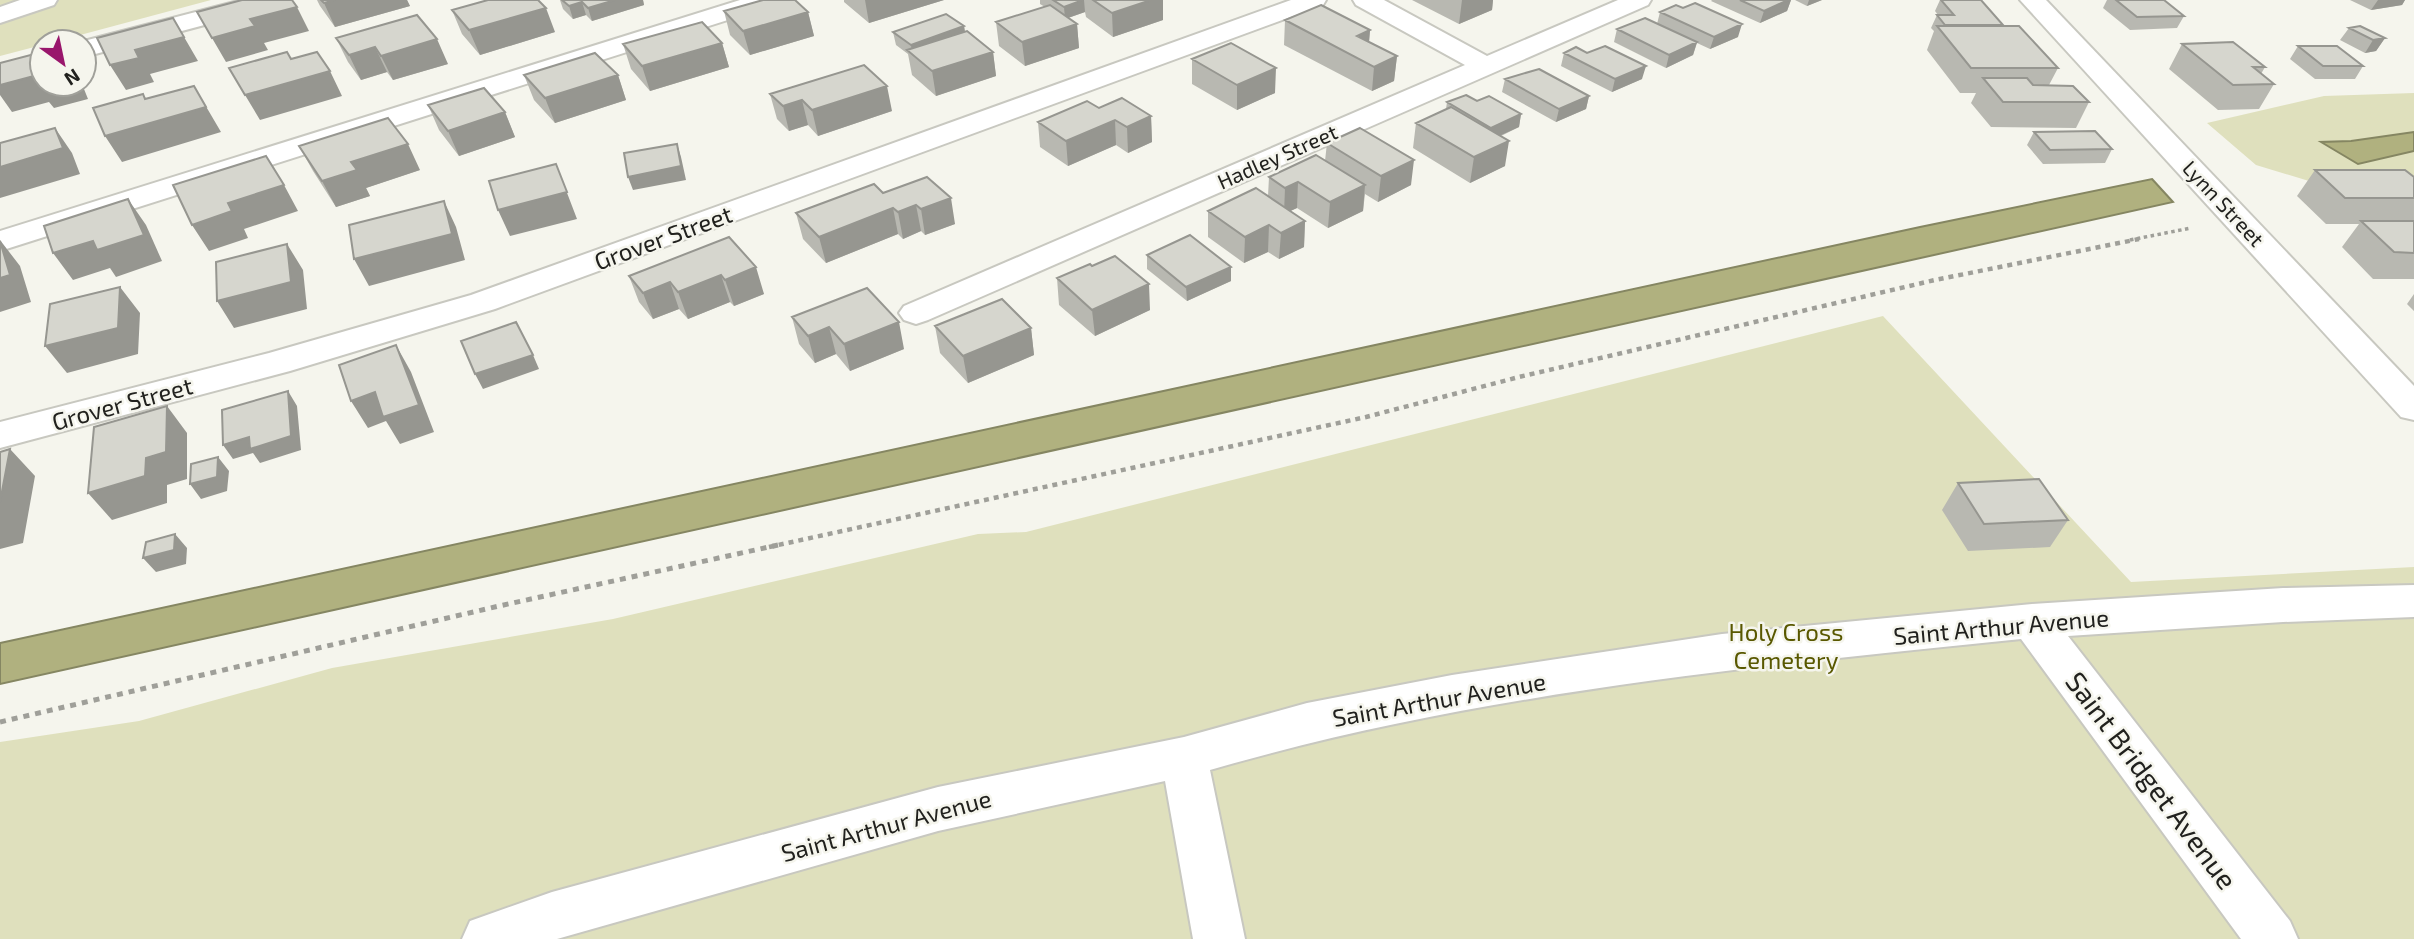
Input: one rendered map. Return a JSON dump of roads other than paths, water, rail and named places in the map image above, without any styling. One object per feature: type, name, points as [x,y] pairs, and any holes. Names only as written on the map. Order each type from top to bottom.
[{"type":"street","points":[[0,15],[45,0]]},
{"type":"street","points":[[98,46],[271,0]]},
{"type":"street","points":[[0,241],[766,0]]},
{"type":"street","name":"Grover Street","points":[[0,435],[290,359],[483,302],[1314,0]]},
{"type":"street","points":[[1365,0],[1484,65]]},
{"type":"street","name":"Hadley Street","points":[[916,313],[1639,0]]},
{"type":"street","name":"Lynn Street","points":[[2032,0],[2241,220],[2414,408]]},
{"type":"street","name":"Saint Arthur Avenue","points":[[488,939],[552,916],[938,809],[1184,757],[1307,722],[1452,694],[1722,652],[2032,621],[2283,605],[2414,601]]},
{"type":"street","name":"Saint Bridget Avenue","points":[[2032,621],[2272,939]]},
{"type":"street","points":[[1184,757],[1219,939]]},
{"type":"park label","name":"Holy Cross Cemetery","points":[[1786,645]]}]
